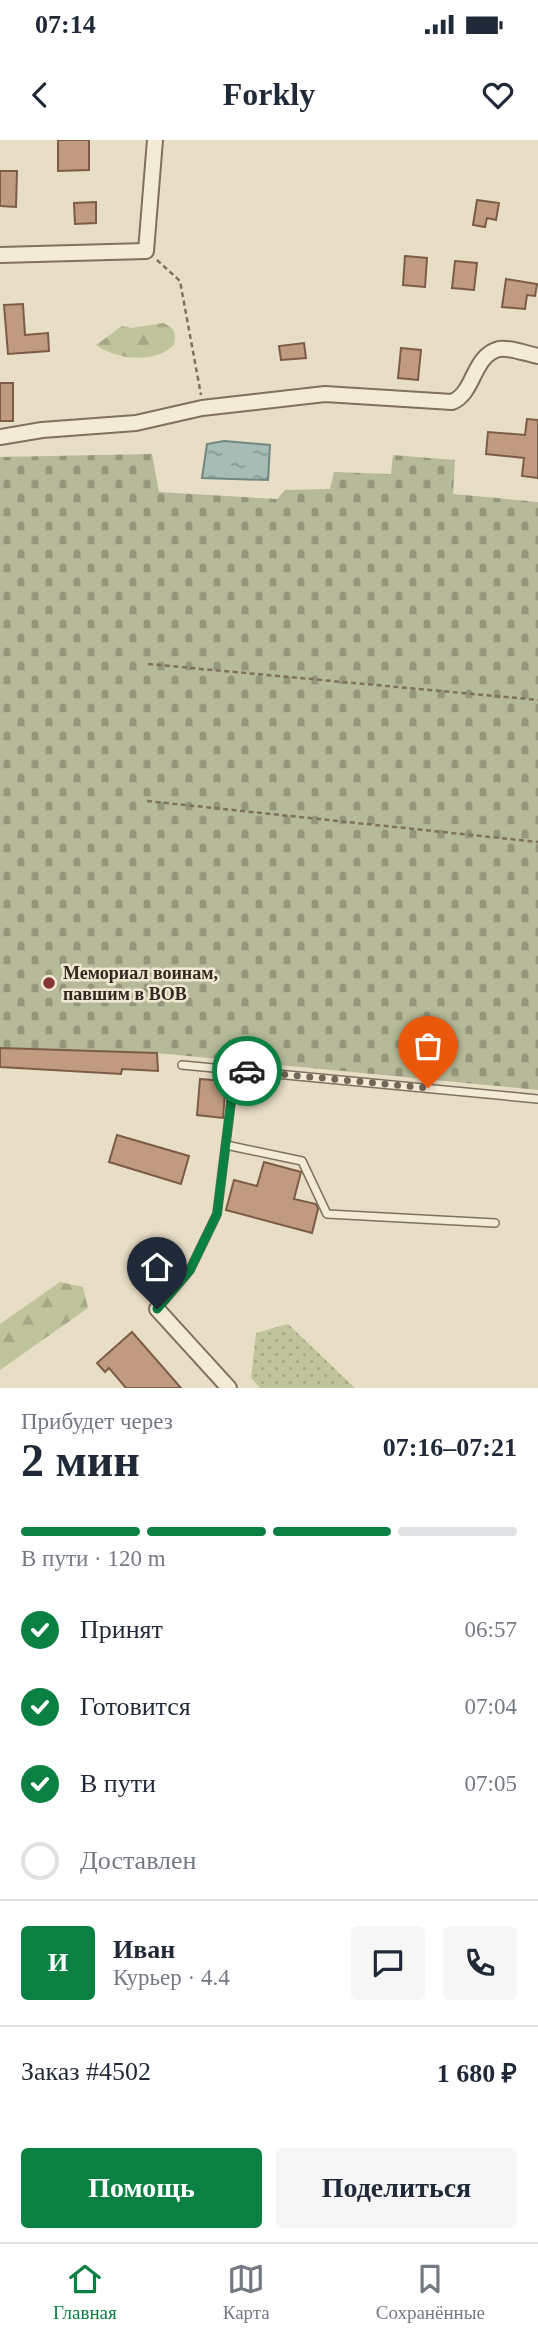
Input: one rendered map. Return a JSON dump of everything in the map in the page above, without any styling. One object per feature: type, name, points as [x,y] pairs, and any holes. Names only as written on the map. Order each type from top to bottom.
[{"type":"street","points":[[0,255],[146,251],[155,140]]},
{"type":"street","points":[[0,437],[42,430],[136,423],[202,408],[325,394],[452,402],[462,398],[486,356],[501,349],[538,356]]},
{"type":"street","points":[[157,1309],[223,1386]]},
{"type":"lane","points":[[182,1065],[538,1098]]},
{"type":"lane","points":[[157,1309],[190,1270],[217,1214],[235,1070]]},
{"type":"lane","points":[[226,1145],[302,1161],[327,1214],[495,1223]]},
{"type":"path","points":[[146,251],[180,281],[200,374],[202,408]]},
{"type":"path","points":[[148,664],[538,700]]},
{"type":"path","points":[[147,801],[538,842]]},
{"type":"green space","points":[[163,323],[174,331],[174,345],[156,355],[125,357],[96,345],[122,326],[132,328]]},
{"type":"green space","points":[[152,454],[159,492],[277,499],[285,490],[330,489],[334,472],[391,474],[393,455],[455,460],[453,494],[538,502],[538,1090],[157,1053],[0,1048],[0,457]]},
{"type":"green space","points":[[60,1282],[83,1287],[88,1308],[0,1370],[0,1324]]},
{"type":"green space","points":[[288,1324],[355,1388],[260,1388],[251,1378],[256,1333]]},
{"type":"water","points":[[224,441],[270,445],[268,480],[202,478],[207,444]]},
{"type":"building","points":[[58,140],[89,140],[89,170],[58,171]]},
{"type":"building","points":[[0,171],[17,171],[16,207],[0,206]]},
{"type":"building","points":[[477,200],[499,203],[496,220],[487,218],[485,227],[473,225]]},
{"type":"building","points":[[96,202],[96,223],[75,224],[74,203]]},
{"type":"building","points":[[405,256],[427,258],[425,287],[403,285]]},
{"type":"building","points":[[455,261],[477,263],[474,290],[452,288]]},
{"type":"building","points":[[506,279],[537,284],[535,296],[527,295],[525,309],[502,307]]},
{"type":"building","points":[[23,304],[25,335],[48,333],[49,351],[8,354],[4,305]]},
{"type":"building","points":[[304,343],[306,358],[281,360],[279,346]]},
{"type":"building","points":[[401,348],[421,350],[418,380],[398,378]]},
{"type":"building","points":[[0,383],[13,383],[13,421],[0,421]]},
{"type":"building","points":[[527,419],[538,420],[538,478],[522,476],[524,458],[486,454],[488,432],[525,435]]},
{"type":"building","points":[[0,1048],[157,1053],[158,1071],[122,1069],[121,1074],[0,1067]]},
{"type":"building","points":[[200,1079],[226,1081],[223,1118],[197,1115]]},
{"type":"building","points":[[117,1135],[189,1156],[181,1184],[109,1162]]},
{"type":"building","points":[[264,1162],[301,1172],[294,1199],[316,1204],[318,1209],[312,1233],[226,1210],[234,1180],[257,1186]]},
{"type":"building","points":[[132,1332],[181,1388],[126,1388],[109,1368],[105,1372],[97,1363]]},
{"type":"way so far","points":[[247,1071],[428,1088]]},
{"type":"place","name":"Мемориал воинам, павшим в ВОВ","points":[[49,983]]},
{"type":"route","points":[[157,1309],[190,1270],[217,1214],[235,1070],[247,1071]]}]
